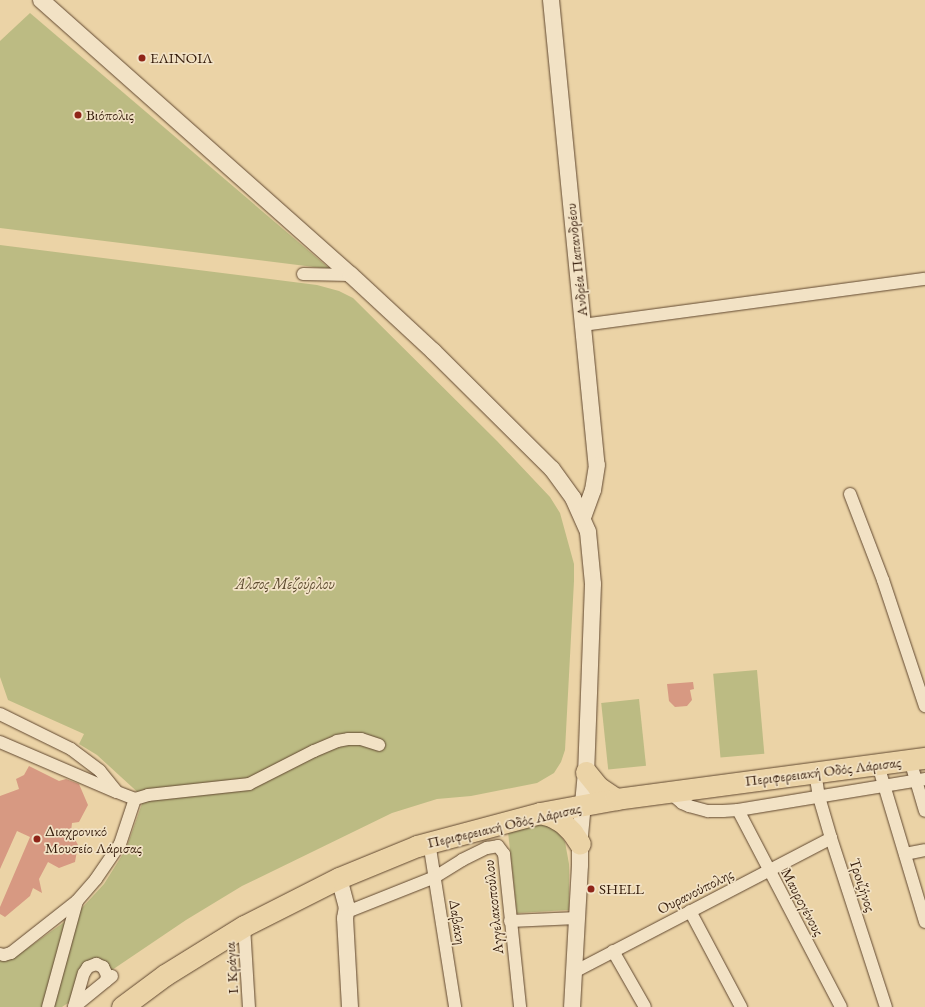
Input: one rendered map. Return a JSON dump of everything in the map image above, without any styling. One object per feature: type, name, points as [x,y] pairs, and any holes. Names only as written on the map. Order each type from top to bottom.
[{"type":"highway","name":"Περιφερειακή Οδός Λάρισας","points":[[122,1007],[189,960],[244,926],[339,878],[429,842],[540,813],[616,799],[917,759]]},
{"type":"highway","points":[[586,772],[598,787],[616,799]]},
{"type":"highway","points":[[540,813],[552,816],[563,822],[580,844]]},
{"type":"street","points":[[41,0],[351,275],[433,351],[552,469],[565,486],[583,518],[588,532],[593,584],[586,772],[582,806],[572,1007]]},
{"type":"street","name":"Ανδρέα Παπανδρέου","points":[[551,0],[597,465],[593,490],[583,518]]},
{"type":"street","points":[[303,274],[351,275]]},
{"type":"street","points":[[583,325],[925,279]]},
{"type":"street","points":[[850,494],[883,580],[925,706]]},
{"type":"street","points":[[0,714],[83,756],[100,771],[118,792]]},
{"type":"street","points":[[0,742],[135,799],[148,794],[249,784],[314,751],[348,739],[362,739],[379,745]]},
{"type":"street","points":[[917,759],[925,811]]},
{"type":"street","points":[[878,764],[925,922]]},
{"type":"street","name":"Τρoιζήνος","points":[[815,772],[819,797],[883,1006]]},
{"type":"street","points":[[669,792],[682,804],[708,811],[738,810],[920,780]]},
{"type":"street","points":[[0,954],[11,953],[77,901],[96,879],[120,844],[135,799]]},
{"type":"street","name":"Μαυρογένους","points":[[738,810],[841,1007]]},
{"type":"street","name":"Ουρανούπολης","points":[[574,972],[831,838]]},
{"type":"street","name":"Δαβάκη","points":[[429,842],[455,1007]]},
{"type":"street","name":"Αγγελακοπούλου","points":[[350,908],[435,877],[462,860],[487,848],[498,846],[504,854],[520,1007]]},
{"type":"street","points":[[905,854],[925,850]]},
{"type":"street","points":[[339,878],[350,908],[359,1007]]},
{"type":"street","points":[[48,1007],[77,901]]},
{"type":"street","points":[[350,908],[345,918],[350,1007]]},
{"type":"street","points":[[690,912],[741,1007]]},
{"type":"street","points":[[510,921],[577,918]]},
{"type":"street","name":"Ι. Κράγια","points":[[244,926],[249,1007]]},
{"type":"street","points":[[613,951],[645,1007]]},
{"type":"street","points":[[96,964],[104,967],[107,974],[111,977],[74,1007],[84,973],[88,967],[96,964]]},
{"type":"green space","name":"Βιόπολις","points":[[30,13],[330,269],[0,228],[0,41]]},
{"type":"green space","name":"Άλσος Μεζούρλου","points":[[0,245],[317,285],[339,291],[353,298],[497,441],[550,497],[560,513],[574,564],[574,581],[565,750],[561,762],[554,773],[537,783],[471,796],[437,799],[392,813],[242,886],[186,920],[112,970],[100,961],[68,1003],[62,1007],[0,1007],[0,958],[15,957],[63,923],[80,910],[104,884],[126,849],[144,798],[97,755],[79,744],[84,734],[8,700],[0,677]]},
{"type":"green space","points":[[757,670],[764,754],[720,758],[713,674]]},
{"type":"green space","points":[[639,699],[646,766],[608,770],[601,703]]},
{"type":"green space","points":[[543,824],[558,832],[565,842],[569,864],[569,910],[517,913],[508,832]]},
{"type":"building","points":[[693,682],[694,689],[690,690],[692,700],[687,706],[675,707],[669,701],[667,684]]},
{"type":"building","name":"Διαχρονικό Μουσείο Λάρισας","points":[[29,766],[59,781],[66,779],[79,784],[88,805],[79,822],[72,823],[71,832],[78,845],[75,862],[59,868],[48,862],[39,879],[42,893],[33,888],[30,896],[5,917],[0,914],[0,907],[30,837],[17,831],[0,869],[0,796],[19,789],[16,779],[24,775]]},
{"type":"place","name":"ΕΛΙΝΟΙΛ","points":[[142,58]]},
{"type":"place","name":"Βιόπολις","points":[[78,115]]},
{"type":"place","name":"Διαχρονικό Μουσείο Λάρισας","points":[[37,839]]},
{"type":"place","name":"SHELL","points":[[591,889]]}]
